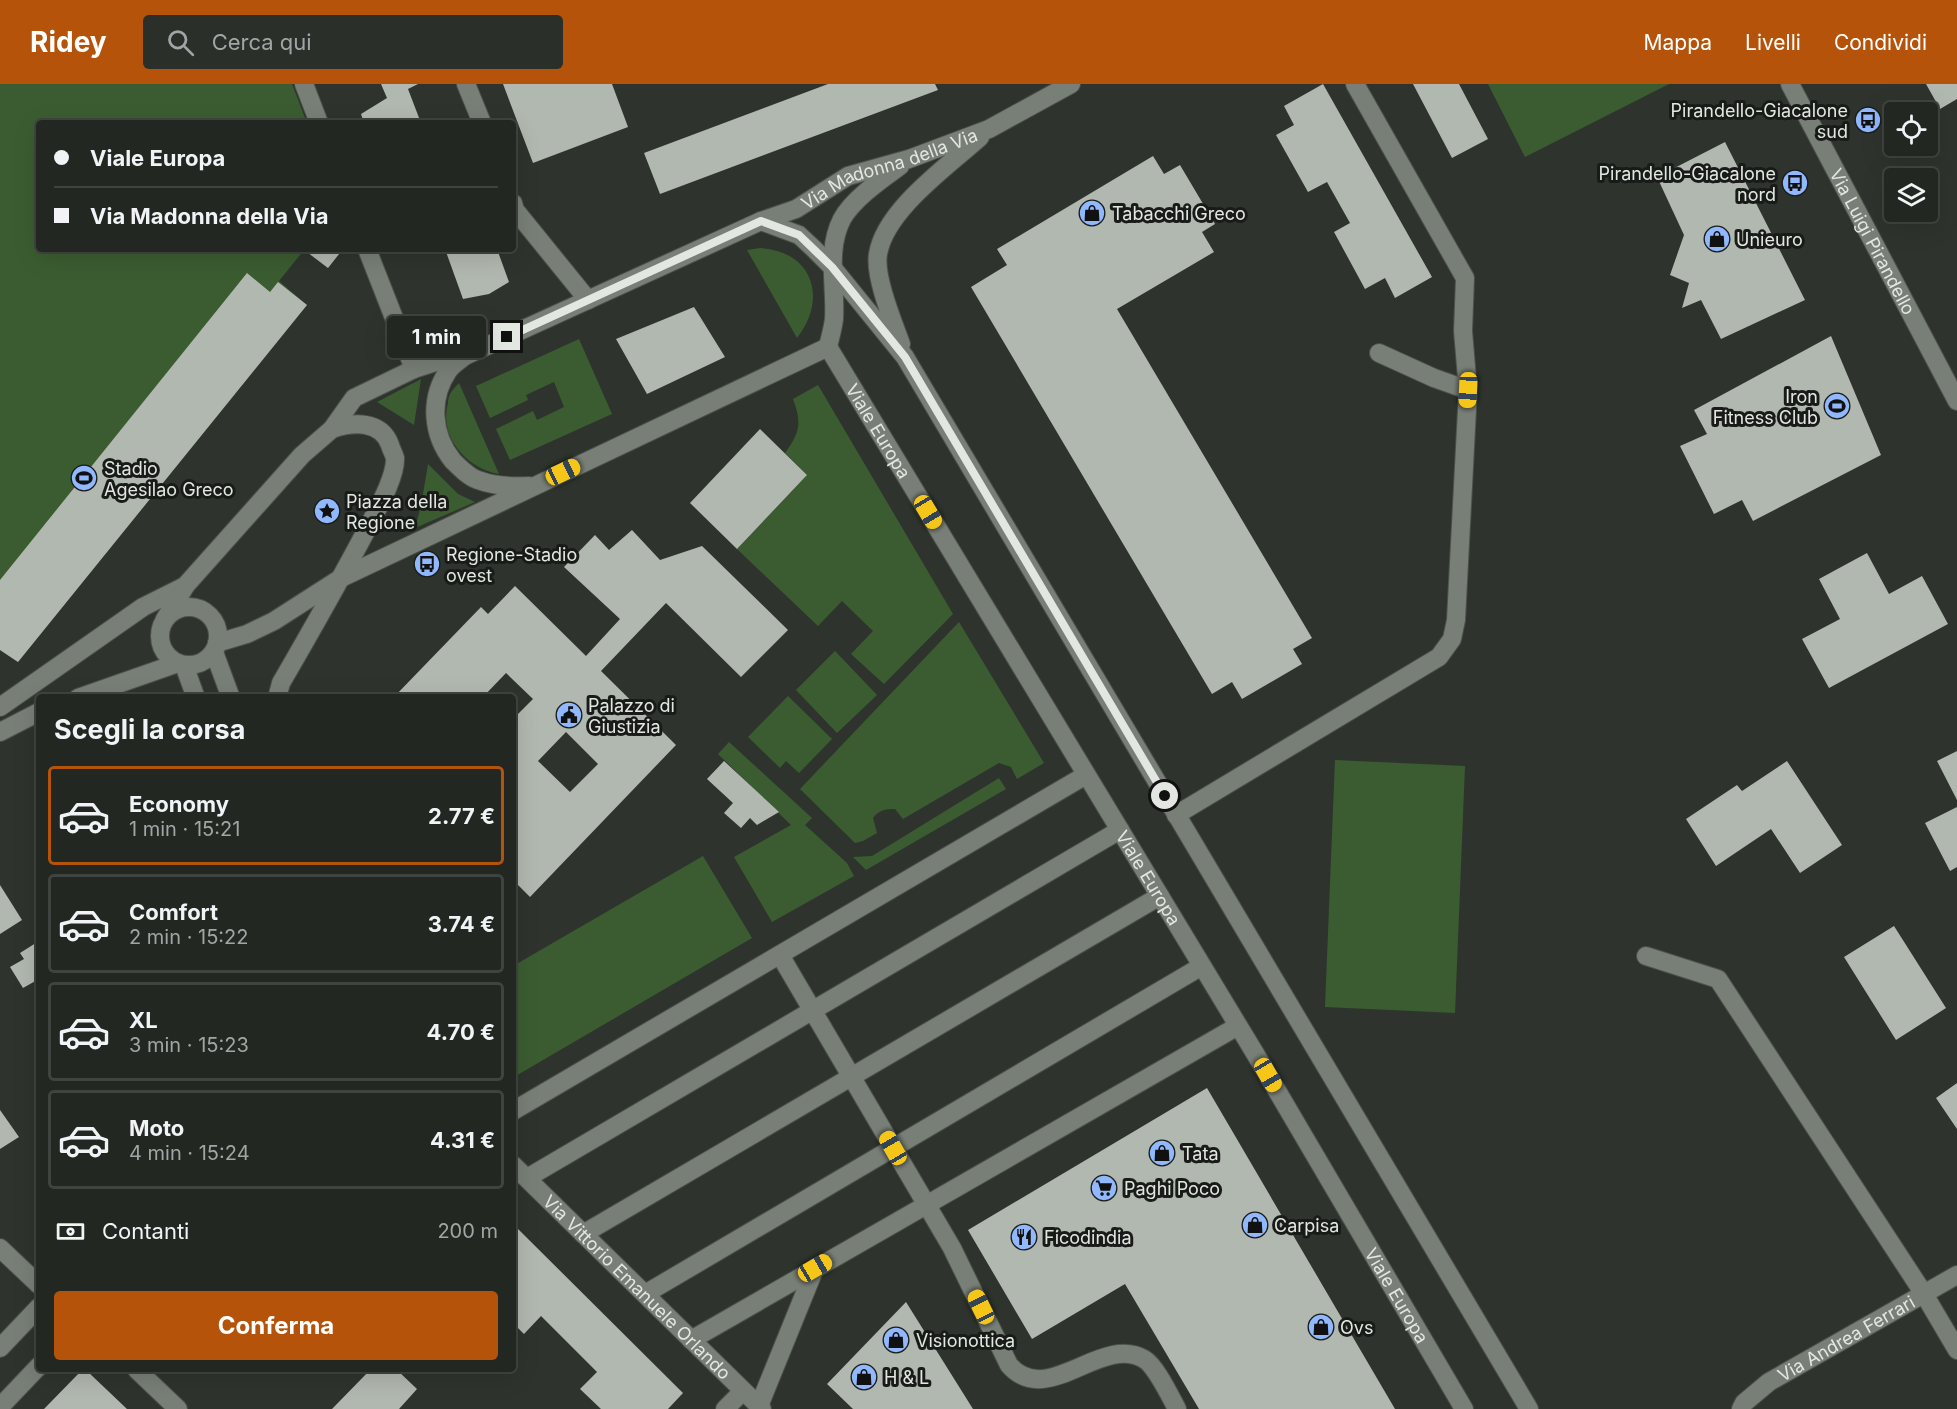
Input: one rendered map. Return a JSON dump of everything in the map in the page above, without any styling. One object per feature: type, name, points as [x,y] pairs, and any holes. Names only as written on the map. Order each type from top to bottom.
[{"type":"street","points":[[304,84],[318,120]]},
{"type":"street","points":[[466,84],[481,120]]},
{"type":"street","name":"Via Madonna della Via","points":[[186,585],[302,455],[332,429],[354,398],[414,369],[441,360],[467,355],[761,221],[796,208],[848,176],[909,159],[989,129],[1071,84]]},
{"type":"street","points":[[1176,815],[1439,657],[1452,639],[1456,620],[1468,390],[1463,331],[1465,278],[1355,84]]},
{"type":"street","name":"Via Luigi Pirandello","points":[[1790,84],[1957,401]]},
{"type":"street","points":[[905,357],[881,287],[878,255],[888,226],[908,201],[989,129]]},
{"type":"street","points":[[90,694],[181,664],[196,664],[206,660],[215,647],[274,621],[341,578],[828,347],[834,320],[832,267],[836,240],[843,218],[866,191],[909,159]]},
{"type":"street","points":[[516,211],[588,300]]},
{"type":"street","points":[[761,221],[799,235],[832,267],[905,357],[1529,1409]]},
{"type":"street","points":[[368,252],[414,369]]},
{"type":"street","name":"Viale Europa","points":[[828,347],[1238,1026],[1464,1409]]},
{"type":"street","points":[[1379,353],[1434,378],[1468,390]]},
{"type":"street","points":[[467,355],[449,369],[438,391],[435,410],[436,429],[445,451],[460,468],[477,480],[504,486],[534,485]]},
{"type":"street","points":[[278,694],[281,683],[341,578],[390,482],[394,458],[388,438],[375,426],[357,424],[332,429]]},
{"type":"street","points":[[0,707],[143,607],[186,585]]},
{"type":"street","points":[[186,585],[176,610],[160,631],[160,644],[167,656],[181,664],[194,694]]},
{"type":"street","points":[[143,607],[176,610],[201,609],[212,618],[217,630],[215,647],[230,694]]},
{"type":"street","points":[[8,728],[36,714]]},
{"type":"street","points":[[8,728],[36,726]]},
{"type":"street","points":[[516,1109],[1086,775]]},
{"type":"street","points":[[526,1178],[1120,830]]},
{"type":"street","points":[[583,1234],[1160,896]]},
{"type":"street","points":[[780,955],[952,1248],[1009,1365],[1016,1373],[1032,1379],[1049,1378],[1116,1353],[1129,1354],[1144,1359],[1152,1366],[1177,1409]]},
{"type":"street","points":[[1646,956],[1718,978],[1924,1294],[1957,1350]]},
{"type":"street","points":[[645,1294],[1202,966]]},
{"type":"street","points":[[691,1340],[1238,1026]]},
{"type":"street","name":"Via Vittorio Emanuele Orlando","points":[[516,1168],[760,1408]]},
{"type":"street","points":[[0,1248],[36,1283]]},
{"type":"street","points":[[760,1408],[815,1268]]},
{"type":"street","name":"Via Andrea Ferrari","points":[[1741,1409],[1744,1403],[1769,1382],[1957,1275]]},
{"type":"street","points":[[0,1348],[36,1310]]},
{"type":"street","points":[[0,1407],[36,1369]]},
{"type":"street","points":[[139,1372],[178,1409]]},
{"type":"street","points":[[725,1409],[743,1391]]},
{"type":"green space","name":"Stadio Agesilao Greco","points":[[0,84],[292,84],[306,120],[36,120],[36,252],[302,252],[279,281],[307,305],[18,662],[0,650]]},
{"type":"green space","points":[[1488,84],[1669,84],[1525,157]]},
{"type":"green space","points":[[760,248],[778,251],[792,258],[803,268],[810,279],[813,293],[812,308],[797,338],[747,250]]},
{"type":"green space","name":"Stadio Agesilao Greco","points":[[307,252],[341,252],[328,268]]},
{"type":"green space","points":[[579,339],[612,414],[510,460],[496,429],[533,411],[537,420],[564,407],[554,382],[526,395],[528,400],[490,418],[476,386]]},
{"type":"green space","points":[[421,379],[414,425],[377,402]]},
{"type":"green space","points":[[459,383],[499,474],[477,466],[467,459],[459,451],[448,431],[446,420],[448,399]]},
{"type":"green space","points":[[818,385],[953,614],[884,684],[851,654],[873,631],[842,601],[818,626],[737,549],[807,475],[785,453],[794,440],[798,428],[798,415],[793,399]]},
{"type":"green space","points":[[428,464],[458,494],[475,502],[415,528],[421,506]]},
{"type":"green space","points":[[959,622],[1044,763],[1017,779],[1011,767],[999,763],[903,819],[895,809],[882,810],[873,818],[877,833],[855,843],[800,789]]},
{"type":"green space","points":[[835,651],[877,695],[837,733],[796,690]]},
{"type":"green space","points":[[788,696],[832,739],[799,773],[786,761],[780,768],[748,737]]},
{"type":"green space","points":[[729,742],[812,818],[805,825],[847,863],[854,876],[772,922],[734,857],[791,825],[718,754]]},
{"type":"green space","points":[[1335,760],[1465,766],[1455,1013],[1325,1007]]},
{"type":"green space","points":[[999,778],[1006,789],[866,870],[853,857],[872,856]]},
{"type":"green space","points":[[703,856],[752,938],[516,1076],[516,964]]},
{"type":"building","points":[[381,84],[418,84],[408,89],[420,120],[363,120],[361,114],[387,98]]},
{"type":"building","points":[[503,84],[612,84],[628,127],[533,163]]},
{"type":"building","points":[[828,84],[935,84],[938,90],[660,194],[644,153]]},
{"type":"building","points":[[1323,84],[1432,277],[1395,298],[1385,278],[1365,289],[1334,232],[1350,223],[1327,182],[1308,192],[1276,135],[1294,125],[1284,106]]},
{"type":"building","points":[[1413,84],[1459,84],[1488,139],[1452,158]]},
{"type":"building","points":[[1926,84],[1957,84],[1957,99],[1940,109]]},
{"type":"building","points":[[1725,142],[1805,300],[1721,339],[1701,300],[1682,308],[1689,283],[1670,275],[1684,235],[1657,177]]},
{"type":"building","points":[[1153,156],[1164,174],[1180,165],[1215,224],[1202,232],[1214,252],[1117,309],[1312,638],[1293,649],[1302,664],[1242,699],[1232,682],[1212,694],[971,287],[1007,265],[997,249]]},
{"type":"building","points":[[307,252],[341,252],[328,268]]},
{"type":"building","points":[[446,252],[498,252],[509,282],[489,294],[463,299]]},
{"type":"building","points":[[247,273],[270,292],[278,282],[307,305],[18,662],[0,650],[0,580]]},
{"type":"building","points":[[694,307],[725,357],[647,394],[616,339]]},
{"type":"building","points":[[1831,336],[1881,455],[1753,521],[1742,500],[1714,514],[1680,446],[1707,434],[1694,410]]},
{"type":"building","points":[[760,429],[807,475],[737,549],[690,503]]},
{"type":"building","points":[[632,530],[660,560],[702,546],[788,630],[741,677],[666,603],[601,671],[676,745],[530,897],[516,883],[516,716],[533,699],[506,673],[486,694],[397,694],[481,607],[488,614],[515,586],[586,656],[620,619],[564,567],[595,535],[609,550]],"holes":[[[566,732],[598,764],[570,792],[538,761]]]},
{"type":"building","points":[[1867,553],[1889,594],[1922,576],[1948,624],[1829,688],[1802,639],[1840,619],[1819,579]]},
{"type":"building","points":[[1957,751],[1957,800],[1937,761]]},
{"type":"building","points":[[724,761],[779,812],[757,825],[750,818],[741,828],[724,813],[733,803],[707,779]]},
{"type":"building","points":[[1787,761],[1842,845],[1800,873],[1771,829],[1716,866],[1686,819],[1737,785],[1742,791]]},
{"type":"building","points":[[1957,807],[1957,867],[1950,871],[1925,823]]},
{"type":"building","points":[[0,885],[22,920],[0,934]]},
{"type":"building","points":[[1894,926],[1946,1008],[1896,1040],[1844,957]]},
{"type":"building","points":[[36,943],[36,981],[23,988],[10,967],[24,959],[20,953]]},
{"type":"building","points":[[1957,1083],[1957,1129],[1936,1098]]},
{"type":"building","points":[[1207,1088],[1395,1409],[1199,1409],[1125,1284],[1032,1339],[968,1230]]},
{"type":"building","points":[[0,1110],[19,1137],[0,1149]]},
{"type":"building","points":[[516,1227],[683,1393],[668,1409],[601,1409],[580,1389],[597,1372],[541,1316],[524,1334],[516,1326]]},
{"type":"building","points":[[906,1302],[973,1409],[853,1409],[827,1384]]},
{"type":"building","points":[[80,1372],[88,1372],[127,1409],[44,1409]]},
{"type":"building","points":[[368,1372],[399,1372],[417,1389],[399,1409],[332,1409]]},
{"type":"place","name":"Pirandello-Giacalone sud","points":[[1868,120]]},
{"type":"place","name":"Pirandello-Giacalone nord","points":[[1795,183]]},
{"type":"place","name":"Tabacchi Greco","points":[[1092,213]]},
{"type":"place","name":"Unieuro","points":[[1717,239]]},
{"type":"place","name":"Iron Fitness Club","points":[[1837,406]]},
{"type":"place","name":"Stadio Agesilao Greco","points":[[84,478]]},
{"type":"place","name":"Piazza della Regione","points":[[327,511]]},
{"type":"place","name":"Regione-Stadio ovest","points":[[427,564]]},
{"type":"place","name":"Palazzo di Giustizia","points":[[569,715]]},
{"type":"place","name":"Tata","points":[[1162,1153]]},
{"type":"place","name":"Paghi Poco","points":[[1104,1188]]},
{"type":"place","name":"Carpisa","points":[[1255,1225]]},
{"type":"place","name":"Ficodindia","points":[[1024,1237]]},
{"type":"place","name":"Ovs","points":[[1321,1327]]},
{"type":"place","name":"Visionottica","points":[[896,1340]]},
{"type":"place","name":"H & L","points":[[864,1377]]},
{"type":"route","points":[[507,337],[761,221],[799,235],[832,267],[905,357],[1165,796]]}]
